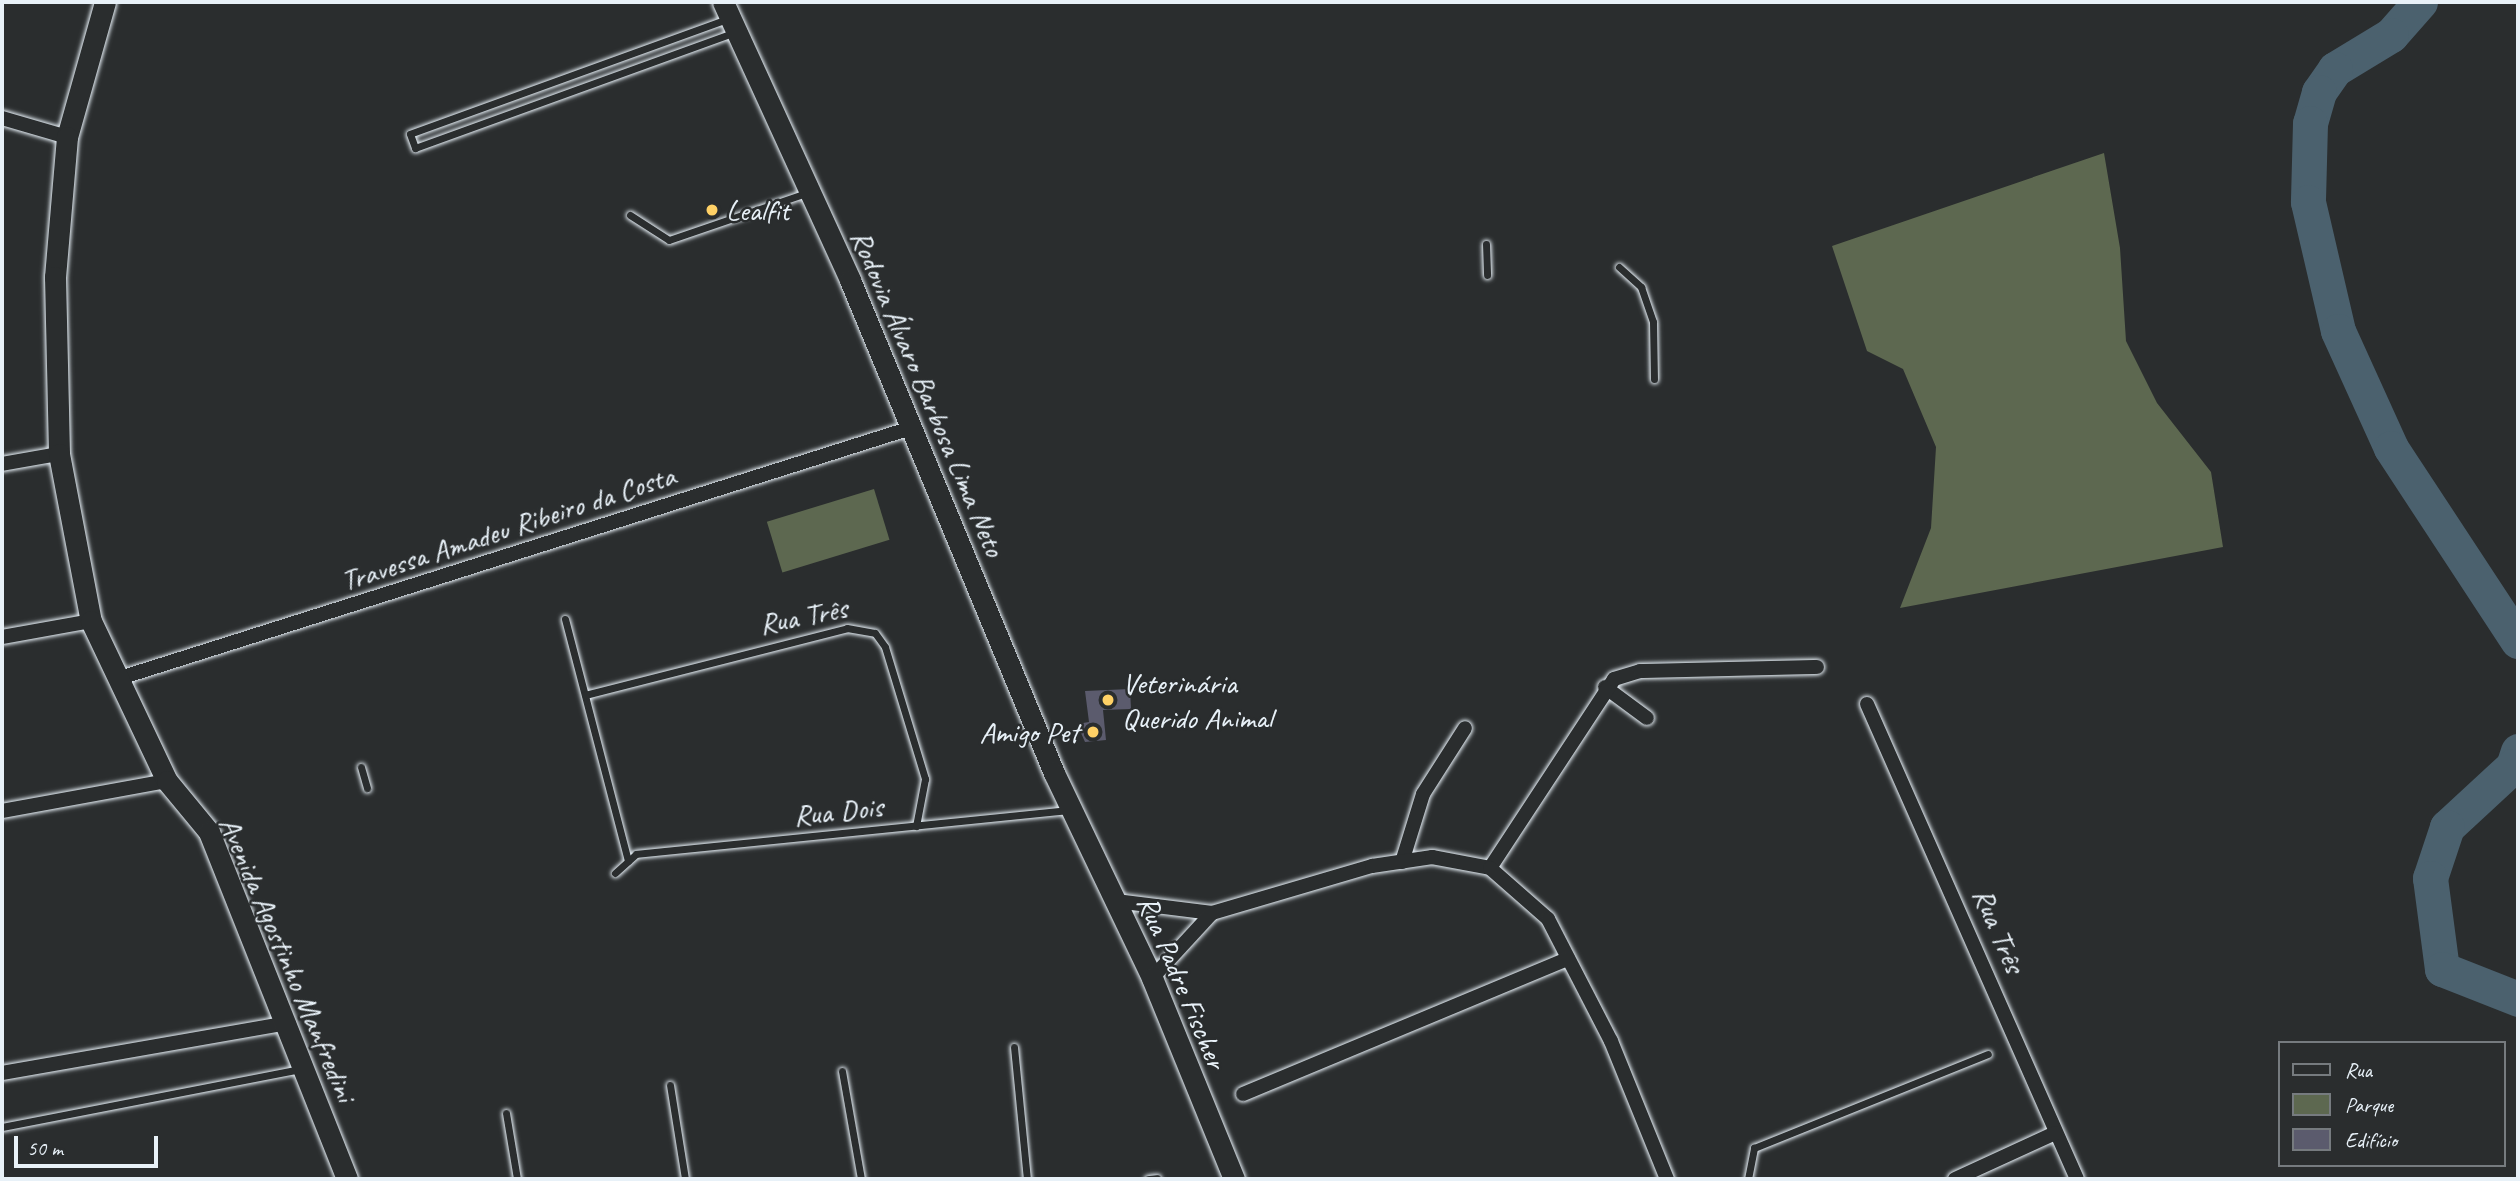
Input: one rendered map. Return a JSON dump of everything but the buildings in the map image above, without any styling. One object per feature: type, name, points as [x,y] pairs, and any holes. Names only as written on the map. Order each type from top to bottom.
[{"type":"main road","name":"Avenida Agostinho Manfredini","points":[[105,2],[67,138],[55,276],[59,454],[91,621],[167,781],[209,832],[289,1023],[345,1177]]},
{"type":"main road","name":"Rodovia Álvaro Barbosa Lima Neto","points":[[730,17],[810,192],[1072,810]]},
{"type":"main road","name":"Rua Padre Fischer","points":[[1072,810],[1152,978],[1234,1179]]},
{"type":"street","points":[[2,118],[67,138]]},
{"type":"street","name":"Travessa Amadeu Ribeiro da Costa","points":[[120,678],[911,428]]},
{"type":"street","points":[[2,464],[59,454]]},
{"type":"street","points":[[2,636],[91,621]]},
{"type":"street","points":[[1490,868],[1605,687],[1640,671],[1817,667]]},
{"type":"street","points":[[1605,687],[1647,718]]},
{"type":"street","name":"Rua Três","points":[[1867,704],[1962,907],[2077,1179]]},
{"type":"street","points":[[1402,862],[1423,794],[1465,728]]},
{"type":"street","points":[[2,811],[167,781]]},
{"type":"street","points":[[1116,901],[1212,913],[1402,862],[1432,857],[1490,868],[1548,919],[1611,1041],[1667,1179]]},
{"type":"street","points":[[1152,978],[1212,913]]},
{"type":"street","points":[[1243,1094],[1568,959]]},
{"type":"street","points":[[2,1073],[289,1023]]},
{"type":"street","points":[[1955,1179],[2056,1133]]},
{"type":"lane","points":[[730,17],[415,148],[410,134],[730,17]]},
{"type":"lane","points":[[631,215],[669,240],[810,192]]},
{"type":"lane","points":[[1486,244],[1487,275]]},
{"type":"lane","points":[[1619,267],[1640,287],[1653,322],[1654,379]]},
{"type":"lane","points":[[565,620],[628,861]]},
{"type":"lane","name":"Rua Três","points":[[584,695],[847,628],[874,633],[885,648],[925,779],[916,826]]},
{"type":"lane","points":[[360,767],[367,788]]},
{"type":"lane","name":"Rua Dois","points":[[615,873],[636,854],[1072,810]]},
{"type":"lane","points":[[1014,1047],[1027,1179]]},
{"type":"lane","points":[[1748,1179],[1754,1148],[1988,1054]]},
{"type":"lane","points":[[2,1127],[305,1069]]},
{"type":"lane","points":[[842,1071],[861,1179]]},
{"type":"lane","points":[[670,1085],[685,1179]]},
{"type":"lane","points":[[506,1113],[517,1179]]},
{"type":"lane","points":[[1148,1179],[1157,1178]]},
{"type":"green space","points":[[2104,153],[2120,248],[2126,341],[2157,403],[2211,472],[2223,547],[1900,608],[1931,528],[1936,447],[1903,369],[1867,351],[1832,246]]},
{"type":"green space","points":[[874,489],[889,540],[782,572],[767,522]]},
{"type":"waterway","points":[[2420,2],[2391,35],[2335,69],[2319,92],[2310,123],[2308,202],[2338,331],[2391,448],[2518,641]]},
{"type":"waterway","points":[[2518,751],[2513,766],[2447,827],[2430,878],[2442,969],[2518,999]]},
{"type":"place","name":"Lealfit","points":[[712,210]]},
{"type":"place","name":"Veterinária Querido Animal","points":[[1108,700]]},
{"type":"place","name":"Amigo Pet","points":[[1093,732]]}]
